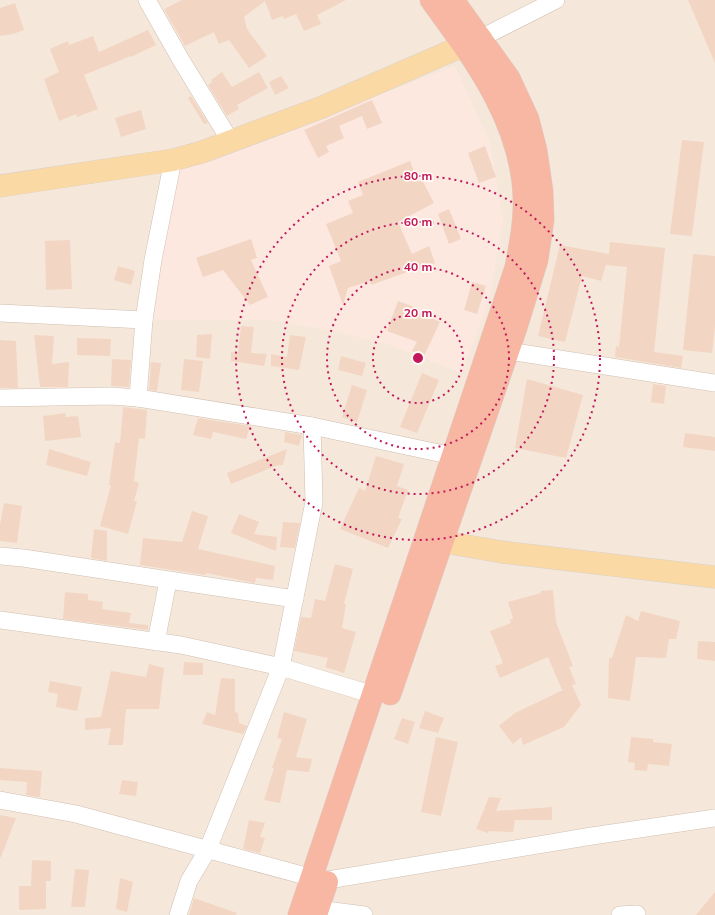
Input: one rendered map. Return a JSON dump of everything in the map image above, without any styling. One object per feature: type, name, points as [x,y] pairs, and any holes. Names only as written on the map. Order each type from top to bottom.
[{"type":"highway","points":[[311,913],[374,695],[508,351],[536,260],[543,220],[542,191],[536,150],[528,119],[509,78],[431,0]]},
{"type":"highway","points":[[320,879],[434,541],[453,456],[516,267],[522,235],[524,198],[521,168],[513,137],[486,78],[473,42],[453,0]]},
{"type":"main road","points":[[0,186],[173,160],[231,142],[320,108],[473,42]]},
{"type":"main road","points":[[434,541],[502,552],[715,577]]},
{"type":"street","points":[[147,0],[181,60],[231,142]]},
{"type":"street","points":[[473,42],[556,0]]},
{"type":"street","points":[[138,398],[144,320],[153,260],[173,160]]},
{"type":"street","points":[[0,313],[144,320]]},
{"type":"street","points":[[508,351],[715,383]]},
{"type":"street","points":[[0,398],[111,396],[138,398],[312,426],[453,456]]},
{"type":"street","points":[[178,915],[189,881],[208,849],[281,667],[314,502],[312,426]]},
{"type":"street","points":[[0,556],[24,558],[168,581],[295,599]]},
{"type":"street","points":[[156,642],[168,581]]},
{"type":"street","points":[[0,620],[181,645],[281,667],[374,695]]},
{"type":"street","points":[[0,800],[76,814],[320,879],[715,818]]},
{"type":"street","points":[[311,913],[364,915]]},
{"type":"street","points":[[620,915],[637,914]]},
{"type":"shaded area","points":[[0,0],[715,0],[715,915],[0,915]]},
{"type":"shaded area","points":[[455,66],[490,143],[503,221],[489,300],[462,373],[390,345],[331,330],[269,320],[144,320],[171,174]]},
{"type":"building","points":[[182,0],[346,0],[317,15],[321,24],[304,31],[296,14],[284,19],[283,16],[272,20],[265,1],[244,17],[247,29],[267,56],[249,68],[229,40],[219,44],[214,32],[185,46],[164,9]]},
{"type":"building","points":[[688,0],[715,0],[715,63]]},
{"type":"building","points":[[15,3],[24,30],[13,34],[0,36],[0,8]]},
{"type":"building","points":[[148,30],[156,45],[131,57],[84,75],[98,109],[77,117],[76,114],[59,121],[44,79],[59,72],[50,49],[68,41],[69,45],[93,36],[99,52]]},
{"type":"building","points":[[222,72],[232,87],[259,72],[268,88],[237,105],[239,109],[227,116],[208,85],[212,82],[211,80]]},
{"type":"building","points":[[281,76],[289,88],[275,95],[269,82]]},
{"type":"building","points":[[191,96],[208,123],[204,124],[188,98]]},
{"type":"building","points":[[372,100],[382,123],[367,129],[362,116],[339,126],[344,138],[326,146],[329,152],[318,158],[304,130]]},
{"type":"building","points":[[141,110],[146,129],[121,137],[115,118]]},
{"type":"building","points":[[682,140],[704,142],[692,236],[670,234]]},
{"type":"building","points":[[485,146],[496,177],[479,183],[468,153]]},
{"type":"building","points":[[410,161],[418,182],[422,180],[434,203],[398,222],[412,254],[429,246],[435,263],[417,271],[416,269],[371,285],[370,281],[348,288],[343,305],[329,266],[341,261],[326,224],[353,213],[348,201],[363,195],[358,182]]},
{"type":"building","points":[[449,209],[461,239],[449,244],[438,214]]},
{"type":"building","points":[[251,239],[257,258],[251,260],[268,297],[250,305],[223,270],[203,277],[196,258]]},
{"type":"building","points":[[70,240],[72,289],[46,290],[45,241]]},
{"type":"building","points":[[610,242],[665,248],[654,352],[683,356],[681,368],[615,357],[616,346],[619,347],[627,267],[606,265],[601,281],[582,276],[565,342],[538,336],[560,245],[609,254]]},
{"type":"building","points":[[693,254],[715,256],[715,326],[712,353],[683,350]]},
{"type":"building","points":[[118,266],[135,271],[131,285],[114,280]]},
{"type":"building","points":[[472,282],[486,286],[477,314],[464,310]]},
{"type":"building","points":[[398,301],[414,307],[413,309],[440,322],[424,356],[412,351],[417,342],[387,331]]},
{"type":"building","points":[[241,326],[254,327],[251,353],[267,354],[264,366],[231,361],[231,352],[238,353]]},
{"type":"building","points":[[212,334],[210,359],[196,357],[197,335]]},
{"type":"building","points":[[34,335],[54,336],[52,364],[69,362],[68,387],[40,387]]},
{"type":"building","points":[[290,335],[306,337],[299,370],[271,366],[271,354],[287,357]]},
{"type":"building","points":[[77,338],[111,339],[110,356],[77,355]]},
{"type":"building","points":[[0,340],[16,341],[18,388],[0,388]]},
{"type":"building","points":[[341,356],[366,363],[362,376],[338,370]]},
{"type":"building","points":[[112,359],[131,360],[129,387],[111,386]]},
{"type":"building","points":[[184,359],[203,361],[199,392],[181,390]]},
{"type":"building","points":[[151,362],[161,363],[157,391],[149,390]]},
{"type":"building","points":[[422,373],[439,380],[417,433],[400,427]]},
{"type":"building","points":[[527,379],[583,395],[566,458],[515,448]]},
{"type":"building","points":[[653,384],[666,386],[664,404],[651,402]]},
{"type":"building","points":[[352,385],[367,390],[357,422],[342,417]]},
{"type":"building","points":[[123,407],[147,410],[145,439],[139,438],[134,481],[139,483],[134,501],[137,501],[128,534],[100,526],[111,485],[109,485],[115,442],[120,443]]},
{"type":"building","points":[[66,413],[65,417],[78,416],[81,437],[45,441],[43,416]]},
{"type":"building","points":[[198,418],[250,426],[246,439],[213,432],[211,439],[193,435]]},
{"type":"building","points":[[285,432],[302,435],[299,446],[284,442]]},
{"type":"building","points":[[685,433],[715,437],[715,451],[683,447]]},
{"type":"building","points":[[49,449],[91,462],[87,476],[46,465]]},
{"type":"building","points":[[287,449],[283,465],[278,465],[231,484],[227,473]]},
{"type":"building","points":[[376,456],[404,464],[397,486],[408,490],[398,518],[402,519],[388,548],[340,529],[359,488],[365,491]]},
{"type":"building","points":[[4,503],[22,506],[17,543],[0,541],[0,525]]},
{"type":"building","points":[[192,511],[208,516],[198,549],[275,566],[273,580],[256,578],[255,583],[206,573],[205,575],[140,565],[143,538],[182,542]]},
{"type":"building","points":[[239,514],[259,522],[254,534],[277,537],[276,551],[231,533]]},
{"type":"building","points":[[283,522],[300,523],[295,548],[280,547]]},
{"type":"building","points":[[94,529],[107,531],[107,561],[91,558]]},
{"type":"building","points":[[335,564],[353,569],[344,604],[346,604],[342,628],[356,632],[344,673],[325,667],[328,658],[294,651],[301,617],[311,618],[315,599],[325,601]]},
{"type":"building","points":[[553,590],[556,622],[573,666],[569,667],[576,684],[572,685],[581,705],[564,727],[523,745],[521,737],[513,744],[499,726],[515,713],[565,689],[562,690],[548,657],[500,678],[495,666],[503,663],[490,631],[511,623],[510,620],[513,618],[508,602],[541,593],[541,591]]},
{"type":"building","points":[[65,592],[88,594],[88,600],[103,602],[102,609],[131,613],[129,623],[148,625],[148,630],[63,619]]},
{"type":"building","points":[[641,611],[680,621],[676,639],[669,639],[666,658],[636,657],[630,701],[608,698],[609,658],[612,658],[626,615],[638,621]]},
{"type":"building","points":[[698,641],[715,642],[715,661],[697,659]]},
{"type":"building","points":[[184,662],[203,663],[203,675],[183,675]]},
{"type":"building","points":[[149,664],[164,668],[159,709],[126,709],[123,745],[108,745],[111,728],[85,730],[85,718],[101,717],[111,671],[146,677]]},
{"type":"building","points":[[221,678],[235,679],[235,712],[238,713],[239,723],[247,726],[243,734],[202,724],[207,712],[215,715]]},
{"type":"building","points":[[50,681],[82,687],[77,711],[56,707],[58,694],[48,692]]},
{"type":"building","points":[[425,711],[444,718],[438,733],[419,728]]},
{"type":"building","points":[[284,712],[307,719],[296,757],[312,759],[309,772],[287,770],[280,803],[264,800],[274,768],[272,768],[282,739],[277,738]]},
{"type":"building","points":[[402,718],[415,722],[408,744],[394,739]]},
{"type":"building","points":[[436,737],[458,742],[441,816],[421,812]]},
{"type":"building","points":[[631,737],[653,739],[653,742],[672,744],[669,766],[648,764],[647,771],[634,770],[635,763],[628,762]]},
{"type":"building","points":[[0,768],[42,771],[40,797],[26,795],[27,782],[0,780]]},
{"type":"building","points":[[122,780],[138,782],[136,796],[119,794]]},
{"type":"building","points":[[489,797],[501,798],[496,811],[552,807],[552,820],[515,820],[513,832],[489,831],[488,833],[476,829]]},
{"type":"building","points":[[0,815],[16,818],[1,857],[0,857]]},
{"type":"building","points":[[249,820],[265,823],[260,837],[265,838],[260,853],[243,849]]},
{"type":"building","points":[[32,860],[51,861],[51,881],[46,881],[46,909],[19,910],[19,886],[31,886]]},
{"type":"building","points":[[75,869],[89,870],[85,907],[71,907]]},
{"type":"building","points":[[120,878],[133,882],[127,912],[116,909]]},
{"type":"building","points":[[715,892],[715,915],[696,915]]},
{"type":"building","points":[[194,898],[237,913],[236,915],[189,915]]}]
